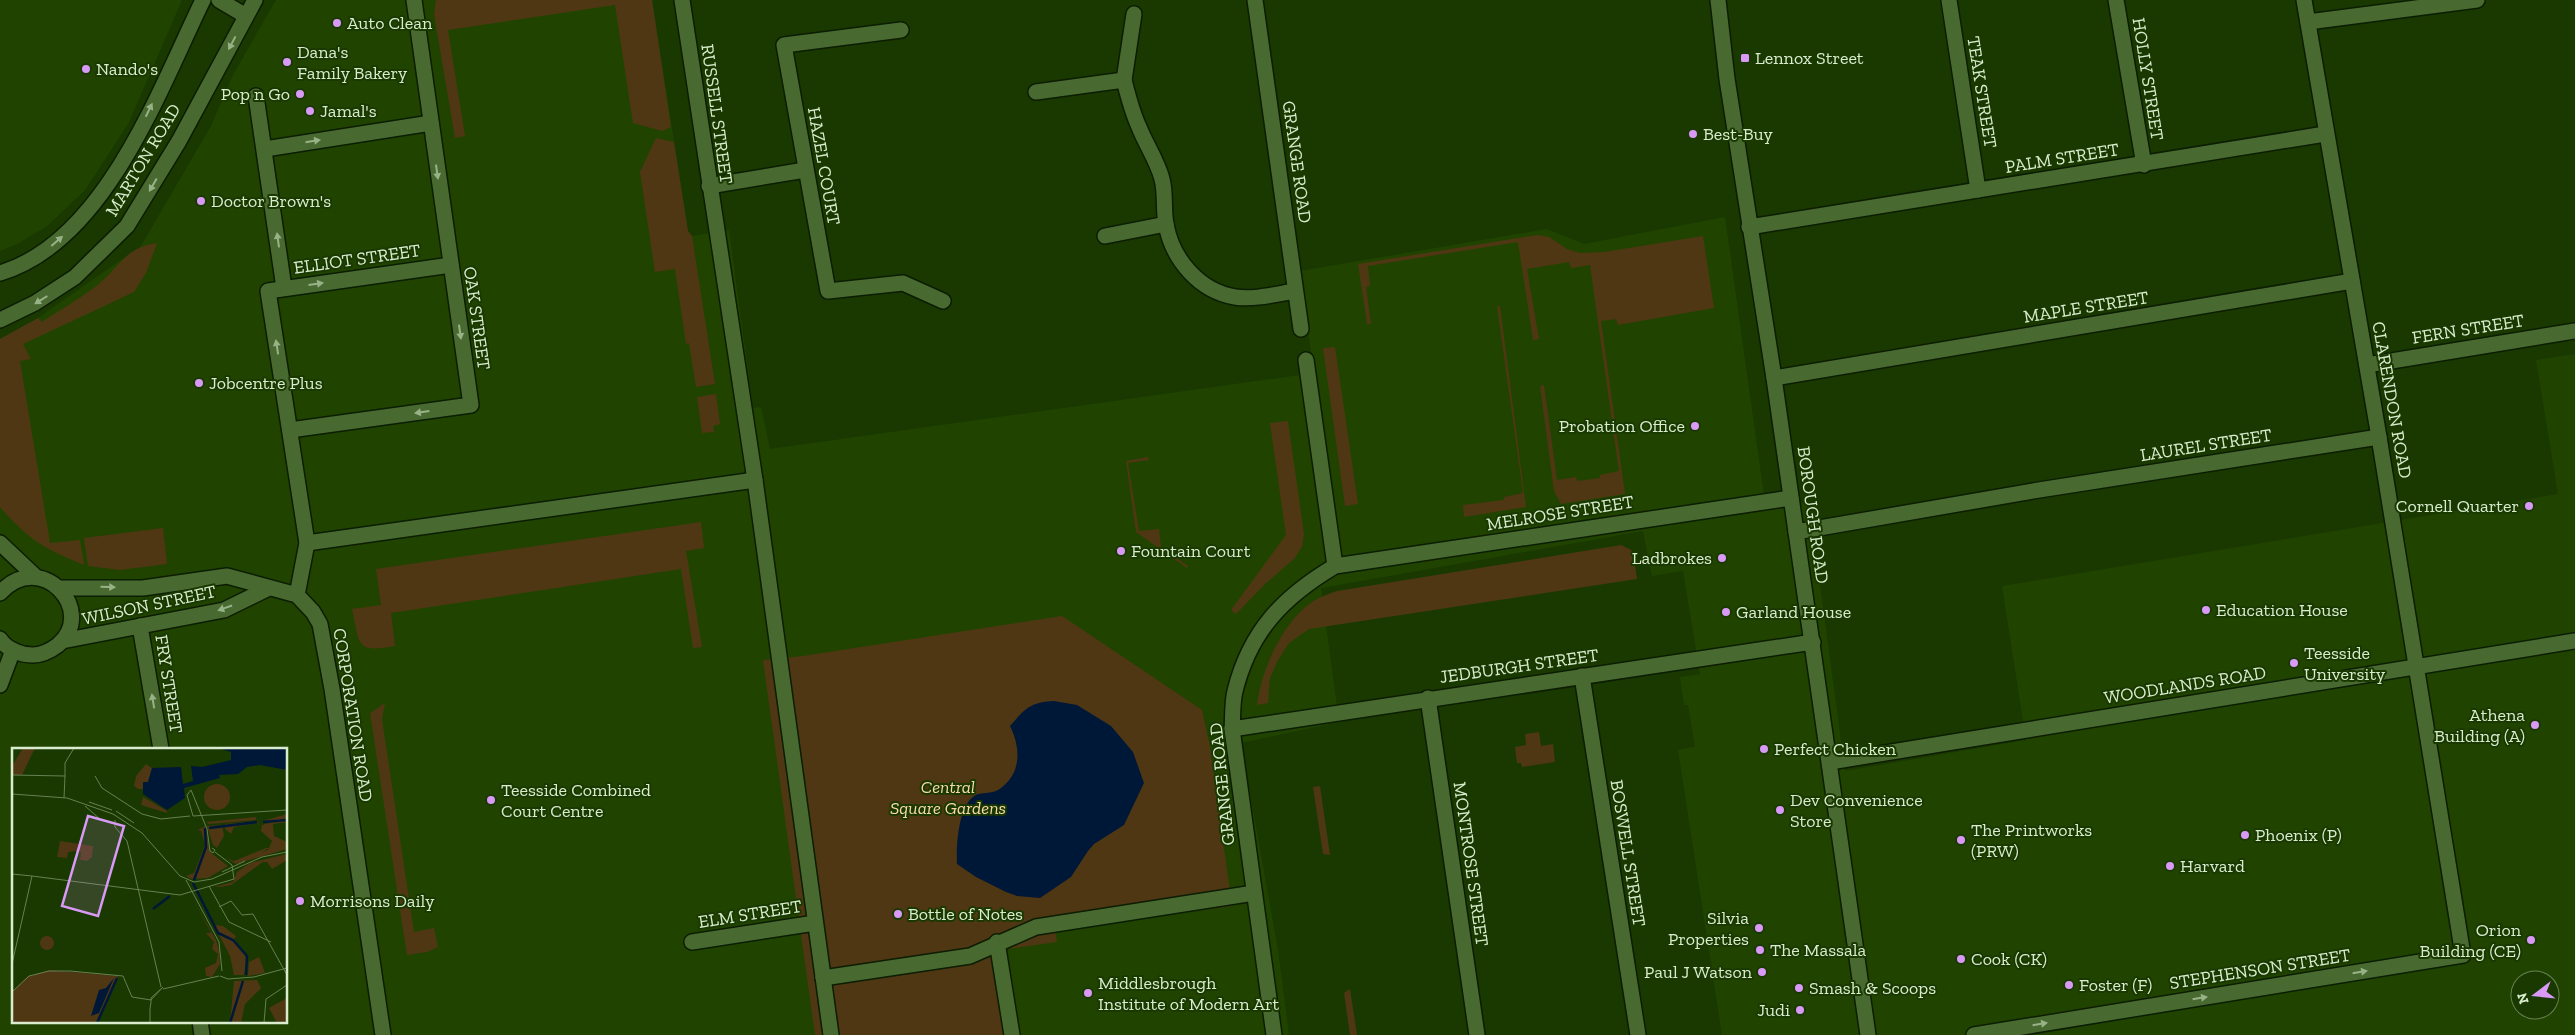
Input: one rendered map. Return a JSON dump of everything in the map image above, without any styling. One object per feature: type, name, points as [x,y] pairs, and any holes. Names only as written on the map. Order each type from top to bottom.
[{"type":"street","name":"MARTON ROAD","points":[[0,273],[18,268],[47,251],[74,227],[112,182],[203,0]]},
{"type":"street","points":[[219,0],[246,16]]},
{"type":"street","name":"MARTON ROAD","points":[[0,320],[35,304],[75,277],[127,226],[179,140],[255,0]]},
{"type":"street","name":"OAK STREET","points":[[290,430],[471,405],[414,0]]},
{"type":"street","name":"RUSSELL STREET","points":[[682,0],[708,186],[755,480],[814,923],[831,1035]]},
{"type":"street","name":"GRANGE ROAD","points":[[1255,0],[1301,329]]},
{"type":"street","name":"BOROUGH ROAD","points":[[1718,0],[1727,79],[1774,378],[1868,1035]]},
{"type":"street","name":"TEAK STREET","points":[[1949,0],[1978,190]]},
{"type":"street","name":"HOLLY STREET","points":[[2116,0],[2144,164]]},
{"type":"street","name":"CLARENDON ROAD","points":[[2304,0],[2325,134],[2379,437],[2463,955]]},
{"type":"street","points":[[2308,22],[2477,0]]},
{"type":"street","points":[[1134,14],[1124,80],[1138,126],[1160,172],[1164,188],[1166,224],[1171,242],[1184,266],[1199,282],[1216,291],[1236,297],[1295,291]]},
{"type":"street","name":"HAZEL COURT","points":[[901,30],[784,46],[828,291],[903,283],[943,301]]},
{"type":"street","points":[[1036,92],[1124,80]]},
{"type":"street","points":[[256,96],[284,288]]},
{"type":"street","points":[[265,149],[431,123]]},
{"type":"street","name":"PALM STREET","points":[[1749,227],[2325,134]]},
{"type":"street","points":[[708,186],[805,170]]},
{"type":"street","points":[[1105,236],[1166,224]]},
{"type":"street","name":"ELLIOT STREET","points":[[290,430],[268,291],[451,265]]},
{"type":"street","name":"MAPLE STREET","points":[[1774,378],[2352,282]]},
{"type":"street","name":"FERN STREET","points":[[2367,365],[2575,330]]},
{"type":"street","points":[[1306,360],[1334,566]]},
{"type":"street","points":[[290,430],[307,543],[297,595]]},
{"type":"street","name":"LAUREL STREET","points":[[1796,532],[2039,490],[2379,437]]},
{"type":"street","points":[[307,543],[755,480]]},
{"type":"street","name":"MELROSE STREET","points":[[1334,566],[1791,498]]},
{"type":"street","points":[[0,543],[36,577]]},
{"type":"street","name":"GRANGE ROAD","points":[[1274,1035],[1232,729],[1234,692],[1244,661],[1258,635],[1279,607],[1311,580],[1334,566]]},
{"type":"street","name":"WILSON STREET","points":[[60,588],[143,588],[227,576],[297,595]]},
{"type":"street","points":[[0,593],[10,583],[23,578],[36,577],[49,580],[60,588],[66,597],[71,620],[62,641],[52,650],[39,655],[25,655],[13,650],[0,639]]},
{"type":"street","name":"WILSON STREET","points":[[62,641],[224,610],[269,588]]},
{"type":"street","name":"CORPORATION ROAD","points":[[297,595],[306,603],[320,624],[383,1035]]},
{"type":"street","name":"FRY STREET","points":[[140,626],[161,748]]},
{"type":"street","name":"WOODLANDS ROAD","points":[[1830,762],[2575,641]]},
{"type":"street","name":"JEDBURGH STREET","points":[[1232,729],[1428,698],[1812,642]]},
{"type":"street","points":[[0,685],[13,650]]},
{"type":"street","name":"BOSWELL STREET","points":[[1582,676],[1638,1035]]},
{"type":"street","name":"MONTROSE STREET","points":[[1428,698],[1477,1035]]},
{"type":"street","points":[[823,978],[970,956],[997,942],[1036,927],[1254,893]]},
{"type":"street","name":"ELM STREET","points":[[692,942],[814,923]]},
{"type":"street","points":[[997,942],[1012,1035]]},
{"type":"street","name":"STEPHENSON STREET","points":[[1974,1035],[2463,955]]},
{"type":"street","points":[[200,1022],[202,1035]]},
{"type":"shaded area","points":[[0,0],[182,0],[128,124],[85,190],[47,226],[17,244],[0,251]]},
{"type":"shaded area","points":[[276,0],[652,0],[688,231],[692,236],[729,230],[753,408],[761,407],[770,449],[1314,373],[1300,271],[1547,229],[1584,244],[1725,217],[1766,510],[1809,502],[1845,771],[2026,740],[2002,586],[2558,494],[2536,360],[2575,354],[2575,1035],[1722,1035],[1678,750],[1695,747],[1688,705],[1684,705],[1680,677],[1700,674],[1683,571],[1652,576],[1643,531],[1321,588],[1339,722],[1241,743],[1278,950],[1289,1035],[0,1035],[0,339],[38,318],[141,246],[211,126],[233,75]]},
{"type":"green space","points":[[436,0],[652,0],[671,127],[662,131],[633,123],[615,5],[448,30],[465,136],[455,138],[434,14]]},
{"type":"green space","points":[[656,138],[674,142],[688,231],[692,236],[715,384],[696,387],[689,343],[686,344],[675,269],[655,272],[640,172]]},
{"type":"green space","points":[[1537,235],[1549,237],[1567,249],[1580,253],[1604,252],[1703,236],[1714,308],[1618,325],[1616,319],[1601,321],[1625,494],[1561,504],[1554,491],[1540,386],[1544,385],[1557,480],[1576,477],[1577,481],[1600,478],[1600,475],[1619,471],[1590,265],[1571,268],[1569,262],[1527,269],[1539,339],[1533,340],[1518,242],[1368,266],[1370,286],[1366,287],[1371,324],[1367,324],[1358,264]]},
{"type":"green space","points":[[157,243],[146,273],[134,292],[23,344],[31,359],[20,361],[50,543],[80,540],[84,565],[58,554],[29,536],[0,507],[0,339],[38,318],[42,322],[95,287],[136,249]]},
{"type":"green space","points":[[1497,306],[1500,306],[1526,507],[1464,517],[1463,505],[1504,500],[1504,497],[1523,493]]},
{"type":"green space","points":[[1335,347],[1358,504],[1345,506],[1323,348]]},
{"type":"green space","points":[[716,394],[720,424],[713,426],[714,432],[702,433],[697,397]]},
{"type":"green space","points":[[1288,421],[1304,534],[1302,546],[1295,558],[1265,584],[1236,614],[1231,610],[1286,535],[1270,423]]},
{"type":"green space","points":[[1148,457],[1149,460],[1128,463],[1139,531],[1159,529],[1161,547],[1188,566],[1187,568],[1136,532],[1126,461]]},
{"type":"green space","points":[[701,522],[704,548],[686,551],[702,647],[693,648],[681,569],[391,613],[395,646],[382,648],[365,647],[358,638],[352,609],[381,605],[376,569]]},
{"type":"green space","points":[[163,528],[167,564],[120,570],[88,566],[84,538]]},
{"type":"green space","points":[[1621,545],[1633,551],[1637,579],[1309,629],[1289,643],[1278,660],[1270,678],[1268,703],[1257,705],[1259,691],[1269,660],[1285,630],[1307,606],[1319,598],[1337,591]]},
{"type":"green space","name":"Central Square Gardens","points":[[1062,616],[1202,710],[1210,747],[1232,906],[1055,929],[1057,942],[1007,949],[1021,1035],[815,1035],[763,660],[803,656]]},
{"type":"green space","points":[[385,703],[382,719],[414,932],[434,928],[438,947],[427,952],[407,955],[370,713]]},
{"type":"green space","points":[[1539,732],[1541,746],[1553,744],[1555,762],[1522,767],[1521,763],[1517,763],[1515,747],[1526,745],[1525,734]]},
{"type":"green space","points":[[1320,786],[1330,855],[1323,854],[1313,787]]},
{"type":"green space","points":[[1350,989],[1357,1035],[1350,1035],[1344,993]]},
{"type":"water","points":[[1054,701],[1077,705],[1111,726],[1133,752],[1144,783],[1124,825],[1094,844],[1071,877],[1040,898],[1017,896],[976,877],[957,864],[959,826],[965,807],[970,800],[978,794],[998,790],[1012,777],[1017,761],[1017,752],[1014,734],[1010,726],[1033,705]]},
{"type":"place","name":"Auto Clean","points":[[337,23]]},
{"type":"place","name":"Lennox Street","points":[[1745,58]]},
{"type":"place","name":"Dana's Family Bakery","points":[[287,62]]},
{"type":"place","name":"Nando's","points":[[86,69]]},
{"type":"place","name":"Pop n Go","points":[[300,94]]},
{"type":"place","name":"Jamal's","points":[[310,111]]},
{"type":"place","name":"Best-Buy","points":[[1693,134]]},
{"type":"place","name":"Doctor Brown's","points":[[201,201]]},
{"type":"place","name":"Jobcentre Plus","points":[[199,383]]},
{"type":"place","name":"Probation Office","points":[[1695,426]]},
{"type":"place","name":"Cornell Quarter","points":[[2529,506]]},
{"type":"place","name":"Fountain Court","points":[[1121,551]]},
{"type":"place","name":"Ladbrokes","points":[[1722,558]]},
{"type":"place","name":"Education House","points":[[2206,610]]},
{"type":"place","name":"Garland House","points":[[1726,612]]},
{"type":"place","name":"Teesside University","points":[[2294,663]]},
{"type":"place","name":"Athena Building (A)","points":[[2535,725]]},
{"type":"place","name":"Perfect Chicken","points":[[1764,749]]},
{"type":"place","name":"Teesside Combined Court Centre","points":[[491,800]]},
{"type":"place","name":"Dev Convenience Store","points":[[1780,810]]},
{"type":"place","name":"Phoenix (P)","points":[[2245,835]]},
{"type":"place","name":"The Printworks (PRW)","points":[[1961,840]]},
{"type":"place","name":"Harvard","points":[[2170,866]]},
{"type":"place","name":"Morrisons Daily","points":[[300,901]]},
{"type":"place","name":"Bottle of Notes","points":[[898,914]]},
{"type":"place","name":"Silvia Properties","points":[[1759,928]]},
{"type":"place","name":"Orion Building (CE)","points":[[2531,940]]},
{"type":"place","name":"The Massala","points":[[1760,950]]},
{"type":"place","name":"Cook (CK)","points":[[1961,959]]},
{"type":"place","name":"Paul J Watson","points":[[1762,972]]},
{"type":"place","name":"Foster (F)","points":[[2069,985]]},
{"type":"place","name":"Smash & Scoops","points":[[1799,988]]},
{"type":"place","name":"Middlesbrough Institute of Modern Art","points":[[1088,993]]},
{"type":"place","name":"Judi","points":[[1800,1010]]}]
